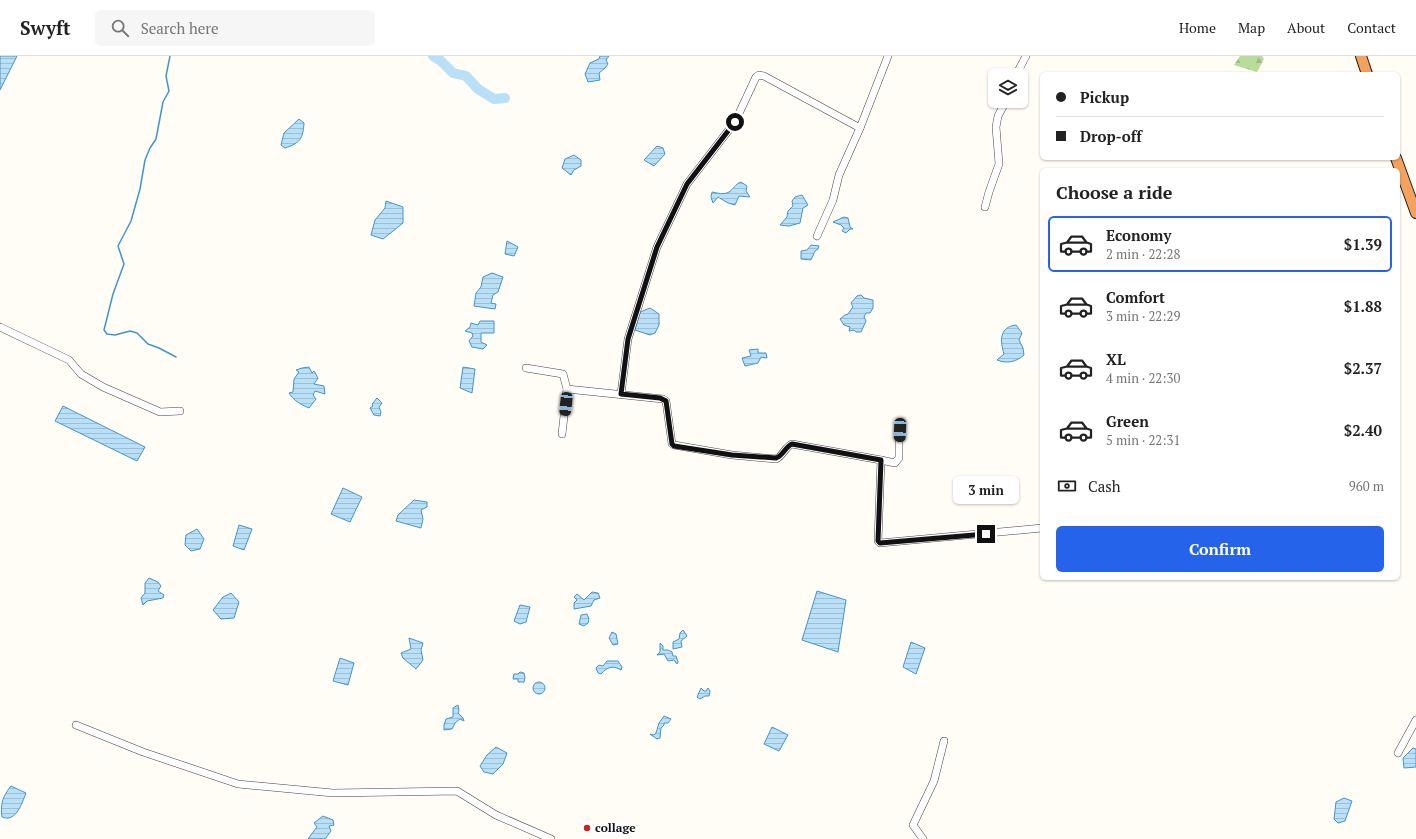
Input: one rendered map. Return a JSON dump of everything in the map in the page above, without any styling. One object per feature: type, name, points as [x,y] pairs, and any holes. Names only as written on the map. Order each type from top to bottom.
[{"type":"highway","points":[[1361,56],[1366,72]]},
{"type":"highway","points":[[1400,169],[1416,213]]},
{"type":"street","points":[[816,236],[833,200],[839,175],[860,128],[888,56]]},
{"type":"street","points":[[1020,68],[1026,56]]},
{"type":"street","points":[[621,394],[628,339],[657,247],[687,184],[735,122],[756,77],[759,75],[764,76],[860,128]]},
{"type":"street","points":[[985,207],[988,192],[999,164],[996,127],[998,116],[1002,108]]},
{"type":"street","points":[[0,327],[69,360],[81,374],[103,387],[160,412],[180,411]]},
{"type":"street","points":[[526,368],[562,373],[567,389],[562,434]]},
{"type":"street","points":[[567,389],[660,398],[666,401],[672,444],[674,446],[732,455],[776,458],[780,457],[789,445],[792,444],[895,463],[899,458],[900,430]]},
{"type":"street","points":[[881,460],[878,541],[880,543],[1040,528]]},
{"type":"street","points":[[1398,753],[1416,720]]},
{"type":"street","points":[[76,725],[142,752],[238,784],[333,793],[457,791],[496,815],[552,839]]},
{"type":"street","points":[[923,839],[913,825],[934,781],[944,741]]},
{"type":"green space","points":[[1240,56],[1262,56],[1264,59],[1257,72],[1234,65]]},
{"type":"water","points":[[0,56],[17,56],[0,90]]},
{"type":"water","points":[[600,56],[609,56],[606,60],[608,64],[599,73],[600,80],[588,82],[585,74],[590,63],[599,59]]},
{"type":"water","points":[[299,119],[304,123],[302,137],[294,144],[285,148],[281,145],[284,133]]},
{"type":"water","points":[[657,146],[663,148],[665,154],[654,166],[644,160]]},
{"type":"water","points":[[574,155],[581,160],[581,166],[574,170],[571,175],[562,168],[565,159]]},
{"type":"water","points":[[741,182],[747,186],[746,191],[750,197],[739,196],[735,205],[718,197],[713,203],[711,197],[712,192],[720,194],[727,193]]},
{"type":"water","points":[[802,195],[808,205],[803,208],[800,223],[789,226],[780,225],[787,217],[788,211],[793,206],[792,201],[795,197]]},
{"type":"water","points":[[386,201],[403,207],[403,223],[383,239],[371,235],[375,220],[385,208]]},
{"type":"water","points":[[844,217],[848,218],[850,227],[853,229],[850,229],[846,233],[842,231],[844,228],[841,225],[833,222]]},
{"type":"water","points":[[507,241],[518,247],[514,256],[505,254]]},
{"type":"water","points":[[811,245],[819,246],[811,260],[801,259],[801,251],[807,250]]},
{"type":"water","points":[[492,273],[503,277],[498,292],[493,295],[491,303],[496,304],[495,309],[474,306],[476,293],[481,287],[483,277]]},
{"type":"water","points":[[861,295],[864,298],[873,300],[873,308],[870,313],[866,313],[864,317],[866,321],[861,332],[856,332],[854,330],[849,331],[850,327],[844,325],[840,319],[848,314],[853,307],[851,303],[857,296]]},
{"type":"water","points":[[650,308],[659,314],[659,325],[655,333],[650,335],[635,330],[640,312]]},
{"type":"water","points":[[480,321],[494,321],[494,333],[481,333],[481,342],[487,345],[483,349],[472,347],[469,341],[473,336],[472,333],[465,331],[470,327],[471,323],[478,325]]},
{"type":"water","points":[[1016,325],[1022,333],[1019,340],[1023,348],[1024,355],[1011,362],[997,360],[1004,354],[1002,335],[1010,326]]},
{"type":"water","points":[[758,349],[758,353],[766,353],[767,358],[761,357],[758,363],[745,366],[742,358],[751,356],[749,350]]},
{"type":"water","points":[[309,367],[312,373],[314,371],[318,378],[314,384],[324,386],[325,394],[315,391],[313,395],[316,399],[309,408],[298,402],[289,393],[293,392],[294,379],[299,372],[296,370]]},
{"type":"water","points":[[463,367],[475,369],[472,393],[460,388]]},
{"type":"water","points":[[377,398],[382,403],[379,407],[381,412],[380,416],[374,415],[370,408],[373,406],[372,404]]},
{"type":"water","points":[[63,406],[145,447],[137,461],[55,421]]},
{"type":"water","points":[[343,488],[362,497],[350,522],[331,514]]},
{"type":"water","points":[[414,500],[427,502],[427,507],[421,510],[423,519],[421,528],[396,521],[398,515]]},
{"type":"water","points":[[239,525],[252,529],[244,550],[233,546]]},
{"type":"water","points":[[197,529],[204,539],[200,549],[191,551],[185,545],[186,535]]},
{"type":"water","points":[[149,578],[158,582],[161,586],[158,591],[164,595],[163,598],[147,601],[143,605],[141,598],[145,593],[145,583]]},
{"type":"water","points":[[817,591],[846,600],[838,652],[802,640]]},
{"type":"water","points":[[592,592],[598,593],[600,598],[594,600],[591,606],[574,609],[574,603],[577,600],[574,597],[577,594],[584,600]]},
{"type":"water","points":[[231,593],[239,602],[234,618],[221,619],[213,610],[223,597]]},
{"type":"water","points":[[520,605],[530,607],[526,622],[520,624],[514,621]]},
{"type":"water","points":[[587,614],[589,619],[588,623],[584,626],[579,624],[581,615]]},
{"type":"water","points":[[683,630],[687,636],[681,641],[682,647],[673,649],[673,642],[679,639],[680,633]]},
{"type":"water","points":[[612,632],[616,634],[618,644],[613,645],[609,638]]},
{"type":"water","points":[[409,638],[423,643],[421,650],[423,660],[416,669],[403,658],[401,653],[411,649]]},
{"type":"water","points":[[911,642],[925,648],[916,674],[903,667]]},
{"type":"water","points":[[660,643],[663,646],[663,650],[668,650],[672,652],[673,656],[676,656],[678,662],[677,664],[674,660],[668,661],[664,654],[657,655],[660,652]]},
{"type":"water","points":[[340,658],[354,663],[348,685],[333,681]]},
{"type":"water","points":[[607,661],[618,661],[622,667],[621,670],[610,668],[601,674],[598,673],[596,668],[599,665],[603,666]]},
{"type":"water","points":[[520,672],[524,673],[524,682],[518,682],[518,679],[513,679],[514,674],[518,674]]},
{"type":"water","points":[[539,682],[543,684],[545,688],[543,692],[539,694],[535,692],[533,688],[535,684]]},
{"type":"water","points":[[701,688],[706,691],[708,688],[710,691],[709,696],[705,696],[700,699],[697,697]]},
{"type":"water","points":[[458,705],[458,713],[464,721],[460,719],[455,723],[452,729],[444,730],[446,719],[453,717],[453,708]]},
{"type":"water","points":[[664,716],[671,719],[668,723],[664,723],[661,728],[660,738],[657,739],[650,734],[654,735],[656,733],[659,723]]},
{"type":"water","points":[[772,727],[788,735],[779,751],[764,744]]},
{"type":"water","points":[[496,747],[507,753],[503,764],[493,774],[484,772],[480,766],[487,755]]},
{"type":"water","points":[[1413,748],[1416,749],[1416,767],[1404,768],[1403,758]]},
{"type":"water","points":[[11,786],[26,793],[23,802],[15,815],[7,818],[2,817],[1,808],[4,797]]},
{"type":"water","points":[[1344,798],[1352,801],[1345,821],[1338,823],[1334,819],[1336,802]]},
{"type":"water","points":[[323,816],[333,820],[334,825],[329,826],[331,831],[325,839],[308,839],[317,827],[314,823]]},
{"type":"waterway","points":[[170,56],[166,76],[169,91],[163,102],[156,139],[145,160],[140,189],[131,221],[118,246],[124,264],[113,294],[104,330],[107,334],[115,335],[130,331],[137,333],[148,344],[176,357]]},
{"type":"waterway","points":[[433,56],[441,61],[453,73],[466,76],[478,89],[494,99],[505,98]]},
{"type":"place","name":"collage","points":[[587,828]]},
{"type":"route","points":[[735,122],[687,184],[657,247],[628,339],[621,394],[660,398],[666,401],[672,444],[674,446],[732,455],[779,458],[789,445],[792,444],[877,458],[881,460],[878,541],[880,543],[883,544],[901,541],[986,534]]}]
